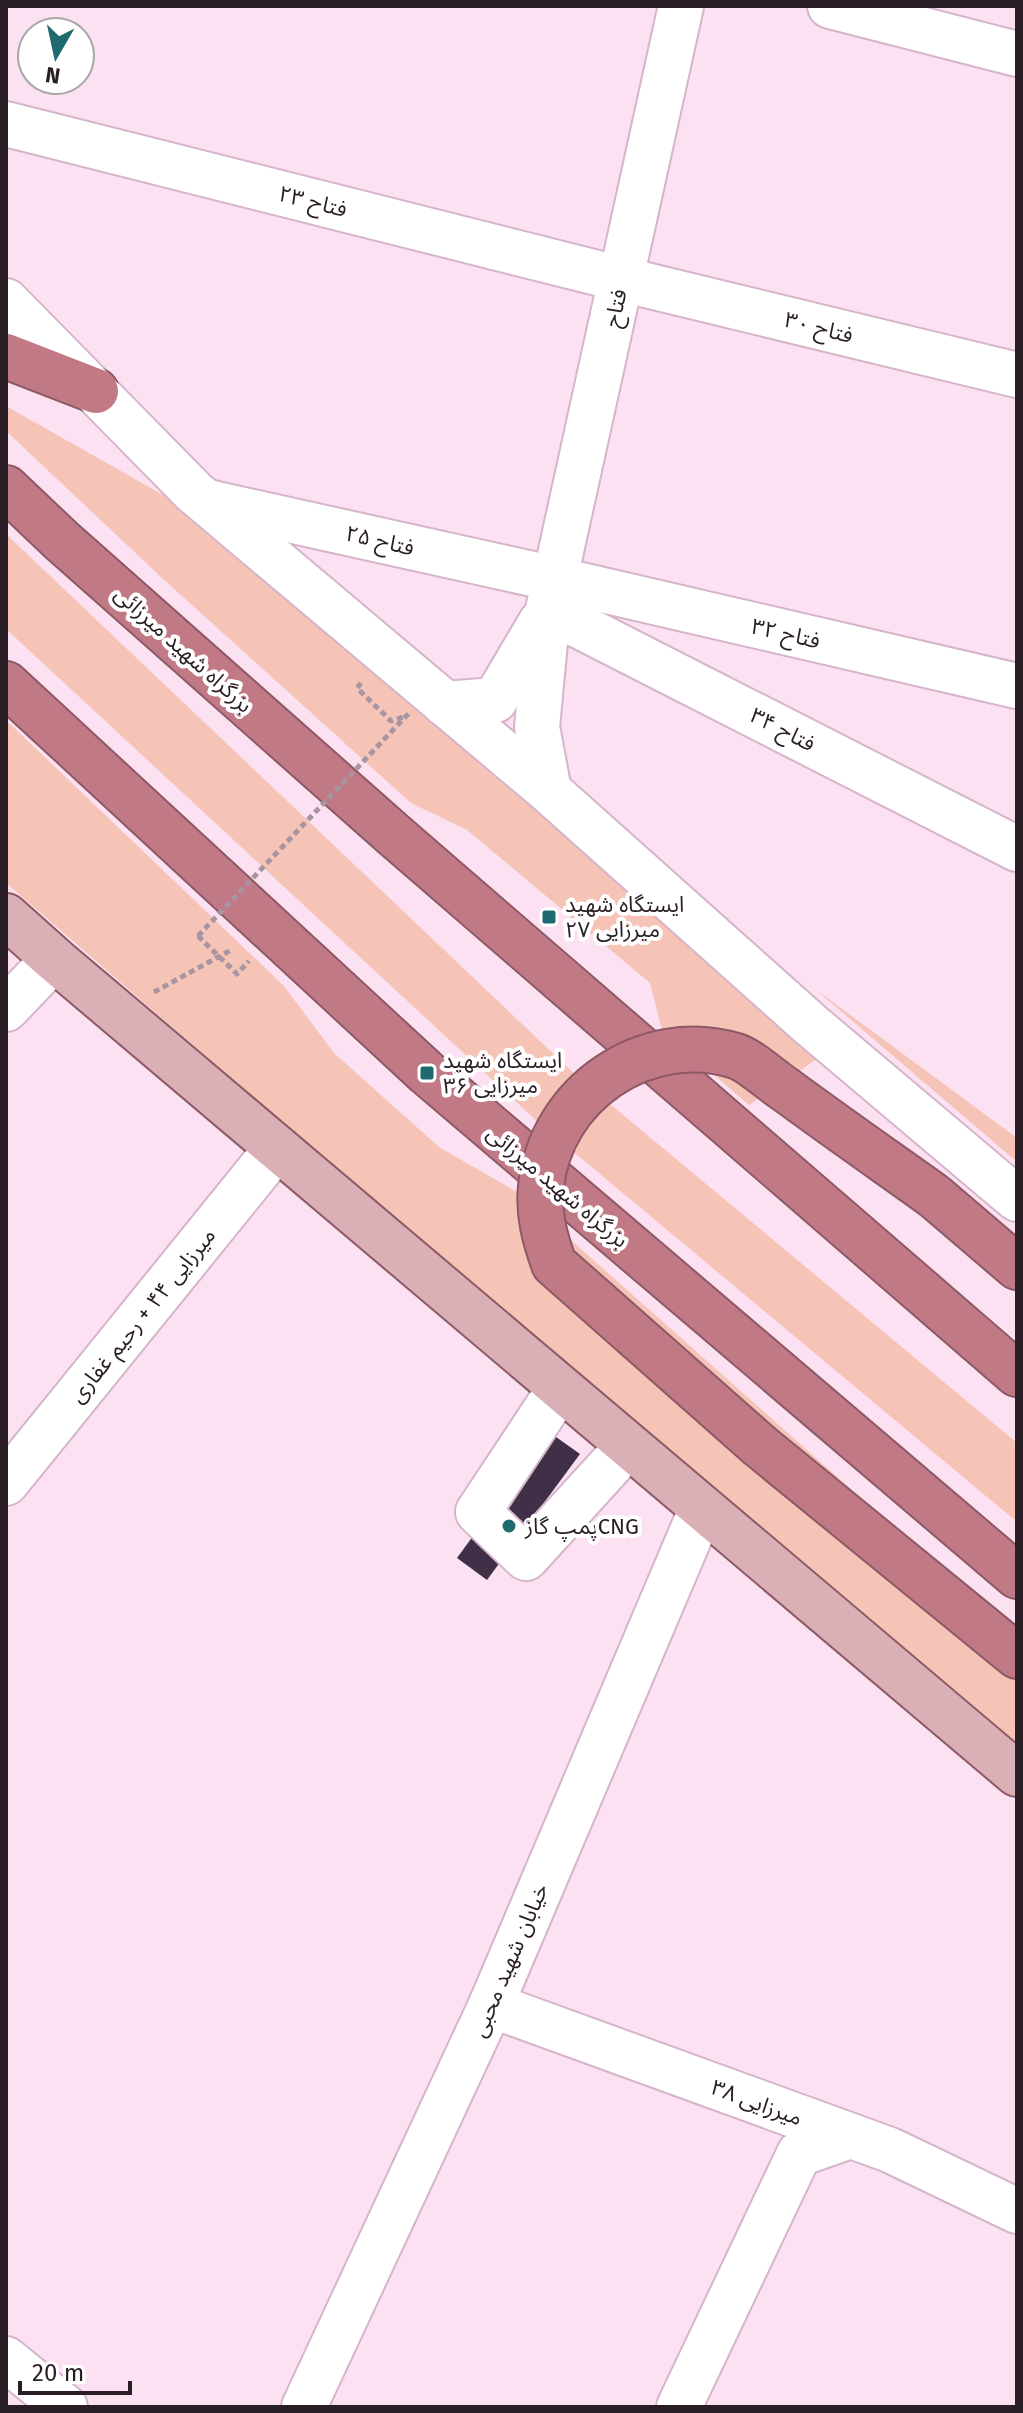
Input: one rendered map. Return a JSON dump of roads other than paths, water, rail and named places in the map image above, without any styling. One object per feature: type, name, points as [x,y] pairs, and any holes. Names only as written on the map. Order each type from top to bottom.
[{"type":"highway","points":[[6,356],[96,391]]},
{"type":"highway","name":"بزرگراه شهید میرزائی","points":[[6,488],[74,552],[418,856],[1017,1374]]},
{"type":"highway","name":"بزرگراه شهید میرزائی","points":[[6,684],[427,1073],[1017,1576]]},
{"type":"highway","points":[[1017,1267],[934,1196],[738,1057],[696,1050],[671,1051],[624,1066],[603,1079],[584,1094],[554,1137],[541,1187],[545,1239],[554,1264],[760,1446],[1017,1656]]},
{"type":"main road","points":[[6,916],[1017,1774]]},
{"type":"street","name":"فتاح","points":[[549,791],[537,727],[552,594],[681,6]]},
{"type":"street","points":[[830,6],[1017,54]]},
{"type":"street","name":"فتاح ۲۳","points":[[6,124],[621,279]]},
{"type":"street","name":"فتاح ۳۰","points":[[621,279],[1017,375]]},
{"type":"street","points":[[6,301],[206,501],[428,708],[549,791],[811,1025],[1017,1199]]},
{"type":"street","name":"فتاح ۲۵","points":[[206,501],[552,594]]},
{"type":"street","name":"فتاح","points":[[428,708],[495,700],[552,594]]},
{"type":"street","name":"فتاح ۳۲","points":[[552,594],[1017,686]]},
{"type":"street","name":"فتاح ۳۴","points":[[552,594],[1017,849]]},
{"type":"street","points":[[6,1009],[54,959]]},
{"type":"street","name":"میرزایی ۴۴ + رحیم غفاری","points":[[6,1483],[277,1148]]},
{"type":"street","points":[[560,1388],[478,1512],[526,1558],[628,1446]]},
{"type":"street","name":"خیابان شهید محبی","points":[[304,2407],[491,2005],[702,1508]]},
{"type":"street","name":"میرزایی ۳۸","points":[[491,2005],[890,2150],[1017,2211]]},
{"type":"street","points":[[683,2406],[799,2154],[850,2136]]},
{"type":"street","points":[[6,2359],[65,2407]]},
{"type":"place","name":"ایستگاه شهید میرزایی ۲۷","points":[[549,917]]},
{"type":"place","name":"ایستگاه شهید میرزایی ۳۶","points":[[427,1073]]},
{"type":"place","name":"پمپ گازCNG","points":[[509,1526]]}]
